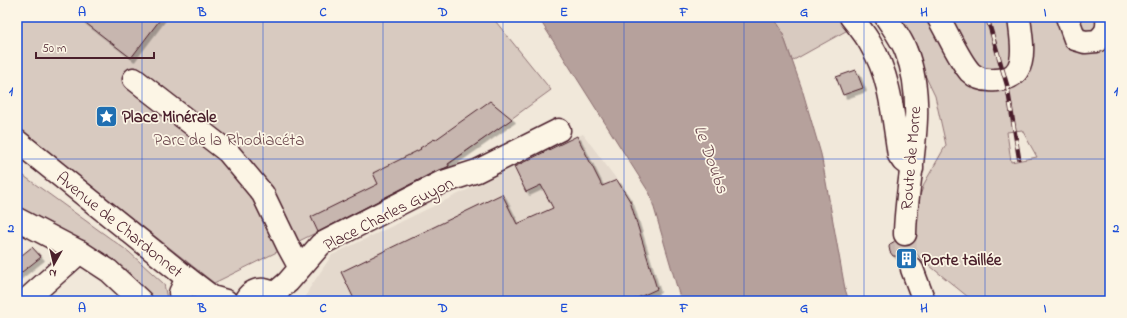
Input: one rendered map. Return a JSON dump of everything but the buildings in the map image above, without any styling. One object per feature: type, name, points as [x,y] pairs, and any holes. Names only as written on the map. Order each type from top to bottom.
[{"type":"street","points":[[851,17],[872,45],[881,64],[887,81],[899,155],[903,161],[912,168]]},
{"type":"street","name":"Route de Morre","points":[[886,17],[906,51],[913,76],[916,112],[912,168],[906,201],[905,234]]},
{"type":"street","points":[[938,17],[964,65],[971,73],[980,78],[998,80],[1008,78],[1018,70],[1022,62],[1019,17]]},
{"type":"street","points":[[1067,17],[1075,40],[1097,42],[1104,34],[1108,26],[1107,17]]},
{"type":"street","points":[[134,79],[228,152],[263,194],[300,268]]},
{"type":"street","name":"Place Charles Guyon","points":[[276,298],[321,244],[440,183],[477,171],[559,130]]},
{"type":"street","name":"Avenue de Chardonnet","points":[[17,141],[187,278],[212,297],[226,301]]},
{"type":"street","points":[[17,219],[80,252],[109,271],[141,301]]},
{"type":"street","points":[[25,301],[80,252]]},
{"type":"street","points":[[912,270],[924,301]]},
{"type":"street","points":[[182,301],[180,293],[187,278]]},
{"type":"street","points":[[245,301],[248,294],[258,290],[269,291],[276,298]]},
{"type":"shaded area","points":[[583,134],[617,180],[630,201],[661,301],[304,301],[309,289],[332,255]]},
{"type":"green space","name":"Parc de la Rhodiacéta","points":[[17,17],[492,17],[551,90],[449,164],[449,166],[214,283],[17,127]]},
{"type":"green space","points":[[773,17],[871,17],[792,61],[781,29]]},
{"type":"green space","points":[[897,17],[1110,17],[1110,301],[973,301],[919,257],[912,246],[915,209],[925,182],[946,145],[935,96]],"holes":[[[1022,130],[1037,157],[1011,162],[1007,132]]]},
{"type":"green space","points":[[17,171],[129,252],[164,284],[167,299],[169,301],[154,301],[127,270],[37,216],[17,211]]},
{"type":"water","name":"Le Doubs","points":[[538,17],[773,17],[781,29],[802,89],[821,154],[845,289],[849,301],[681,301],[650,194]]},
{"type":"tunnel","points":[[905,234],[906,250],[912,269]]},
{"type":"railway","points":[[987,17],[1007,85],[1019,158]]},
{"type":"place","name":"Place Minérale","points":[[106,116]]},
{"type":"place","name":"Porte taillée","points":[[907,259]]}]
